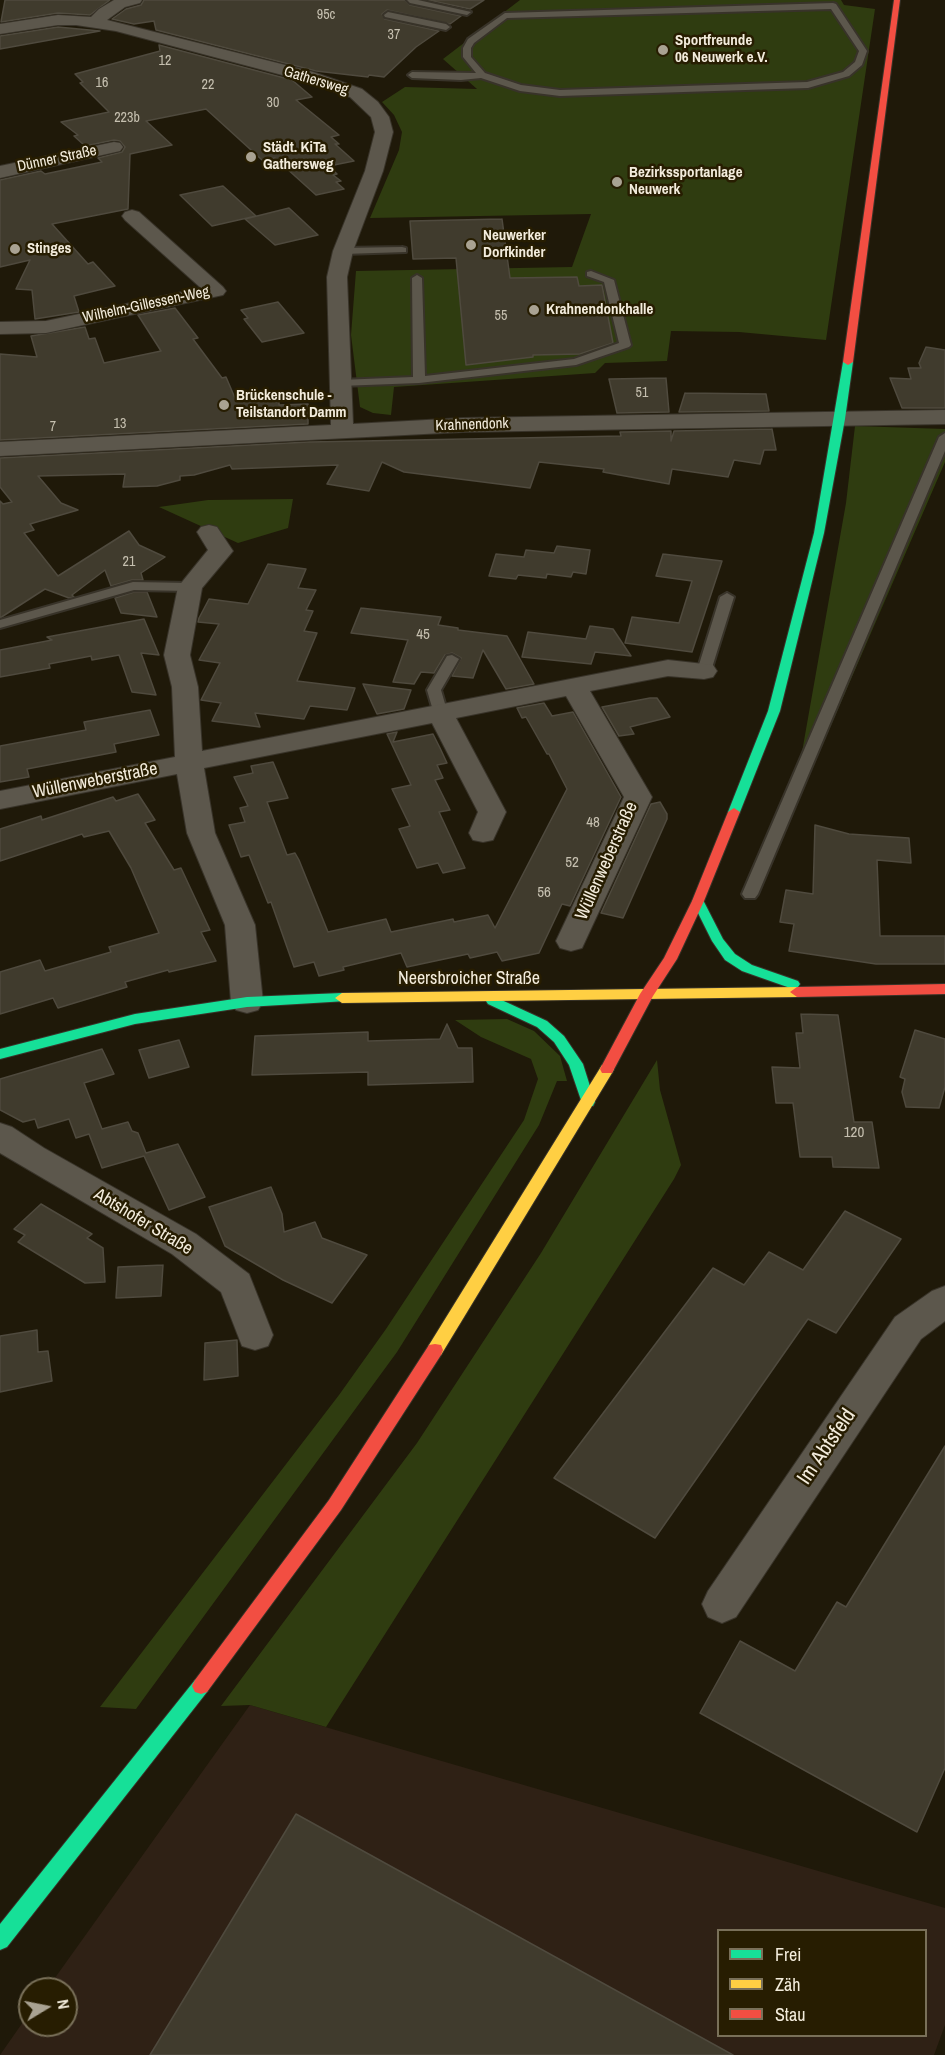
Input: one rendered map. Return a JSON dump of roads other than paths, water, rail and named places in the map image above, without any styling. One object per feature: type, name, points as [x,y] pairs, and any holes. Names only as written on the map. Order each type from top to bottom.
[{"type":"main road","points":[[0,1940],[214,1670],[335,1505],[463,1306],[588,1102],[630,1029],[647,994],[670,959],[698,901],[774,711],[819,533],[840,419],[897,0]]},
{"type":"main road","points":[[698,901],[718,941],[730,957],[747,968],[813,991]]},
{"type":"main road","name":"Neersbroicher Straße","points":[[0,1054],[135,1019],[247,1002],[375,997],[486,998],[945,989]]},
{"type":"main road","points":[[486,998],[542,1024],[559,1039],[576,1064],[588,1102]]},
{"type":"street","points":[[96,22],[105,12],[120,3],[134,0]]},
{"type":"street","name":"Gathersweg","points":[[0,28],[58,20],[96,22],[307,76],[356,93],[372,106],[380,117],[384,132],[374,171],[343,251],[337,277],[342,430]]},
{"type":"street","name":"Dünner Straße","points":[[0,172],[113,148]]},
{"type":"street","name":"Wilhelm-Gillessen-Weg","points":[[0,328],[45,327],[216,291],[132,216]]},
{"type":"street","name":"Krahnendonk","points":[[0,449],[463,425],[945,417]]},
{"type":"street","points":[[208,532],[221,551],[190,587],[177,655],[185,687],[189,762],[201,833],[240,925],[247,1002]]},
{"type":"street","name":"Wüllenweberstraße","points":[[0,800],[668,668],[704,671]]},
{"type":"street","name":"Wüllenweberstraße","points":[[571,941],[638,797],[575,688]]},
{"type":"street","points":[[441,714],[492,812],[483,833]]},
{"type":"street","name":"Abtshofer Straße","points":[[0,1136],[32,1157],[184,1244],[236,1284],[255,1335]]},
{"type":"street","name":"Im Abtsfeld","points":[[722,1604],[908,1328],[945,1301]]},
{"type":"lane","points":[[446,27],[385,17],[410,0],[467,12]]},
{"type":"lane","points":[[412,75],[461,78],[482,75],[520,88],[560,93],[784,87],[808,85],[846,74],[859,63],[863,51],[833,6],[505,16],[471,41],[467,48],[467,57],[482,75]]},
{"type":"lane","points":[[343,251],[402,250]]},
{"type":"lane","points":[[340,383],[419,380],[576,362],[625,345],[609,280],[591,273]]},
{"type":"lane","points":[[417,278],[419,380]]},
{"type":"lane","points":[[750,894],[945,437]]},
{"type":"lane","points":[[0,624],[133,586],[190,587]]},
{"type":"lane","points":[[704,671],[727,597]]},
{"type":"lane","points":[[441,714],[434,690],[452,659]]},
{"type":"place","name":"Sportfreunde 06 Neuwerk e.V.","points":[[663,50]]},
{"type":"place","name":"Städt. KiTa Gathersweg","points":[[251,157]]},
{"type":"place","name":"Bezirkssportanlage Neuwerk","points":[[617,182]]},
{"type":"place","name":"Neuwerker Dorfkinder","points":[[471,245]]},
{"type":"place","name":"Stinges","points":[[15,249]]},
{"type":"place","name":"Krahnendonkhalle","points":[[534,310]]},
{"type":"place","name":"Brückenschule - Teilstandort Damm","points":[[224,405]]}]
